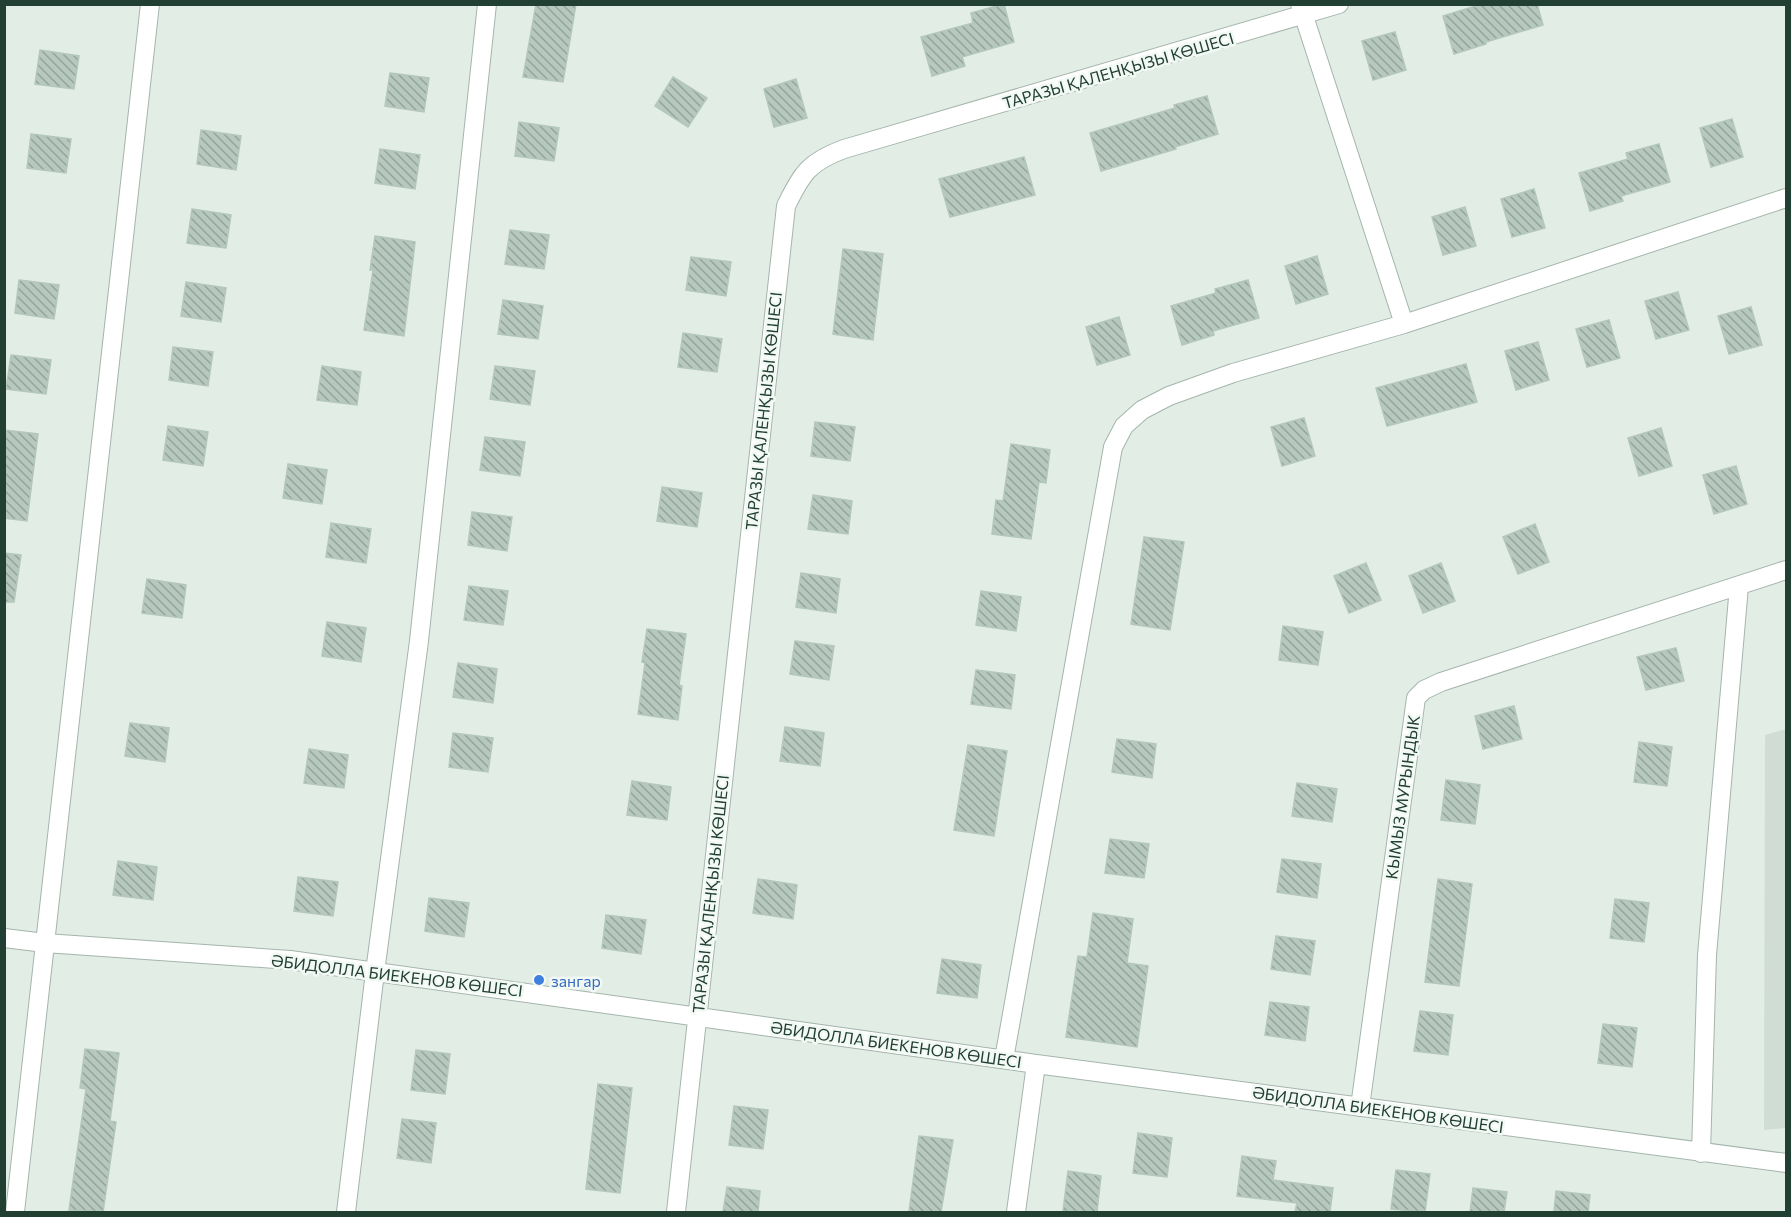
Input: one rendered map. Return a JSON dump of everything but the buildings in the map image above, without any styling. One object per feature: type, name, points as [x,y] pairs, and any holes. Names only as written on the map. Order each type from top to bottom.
[{"type":"street","points":[[15,1212],[150,4]]},
{"type":"street","points":[[346,1212],[419,641],[487,4]]},
{"type":"street","name":"ТАРАЗЫ ҚАЛЕНҚЫЗЫ КӨШЕСІ","points":[[676,1212],[786,206],[796,185],[809,168],[823,157],[844,149],[1302,10],[1338,4]]},
{"type":"street","points":[[1302,10],[1404,324]]},
{"type":"street","points":[[1004,1059],[1113,447],[1124,426],[1142,411],[1180,392],[1233,373],[1404,324],[1786,198]]},
{"type":"street","name":"КЫМЫЗ МУРЫНДЫК","points":[[1360,1107],[1416,698],[1424,690],[1441,682],[1786,570]]},
{"type":"street","points":[[1701,1153],[1707,955],[1739,586]]},
{"type":"street","name":"ӘБИДОЛЛА БИЕКЕНОВ КӨШЕСІ","points":[[4,938],[45,943],[290,960],[1036,1064],[1786,1163]]},
{"type":"street","points":[[1016,1212],[1036,1064]]},
{"type":"shaded area","points":[[1786,729],[1786,1128],[1764,1130],[1765,735]]},
{"type":"place","name":"зангар","points":[[539,980]]}]
